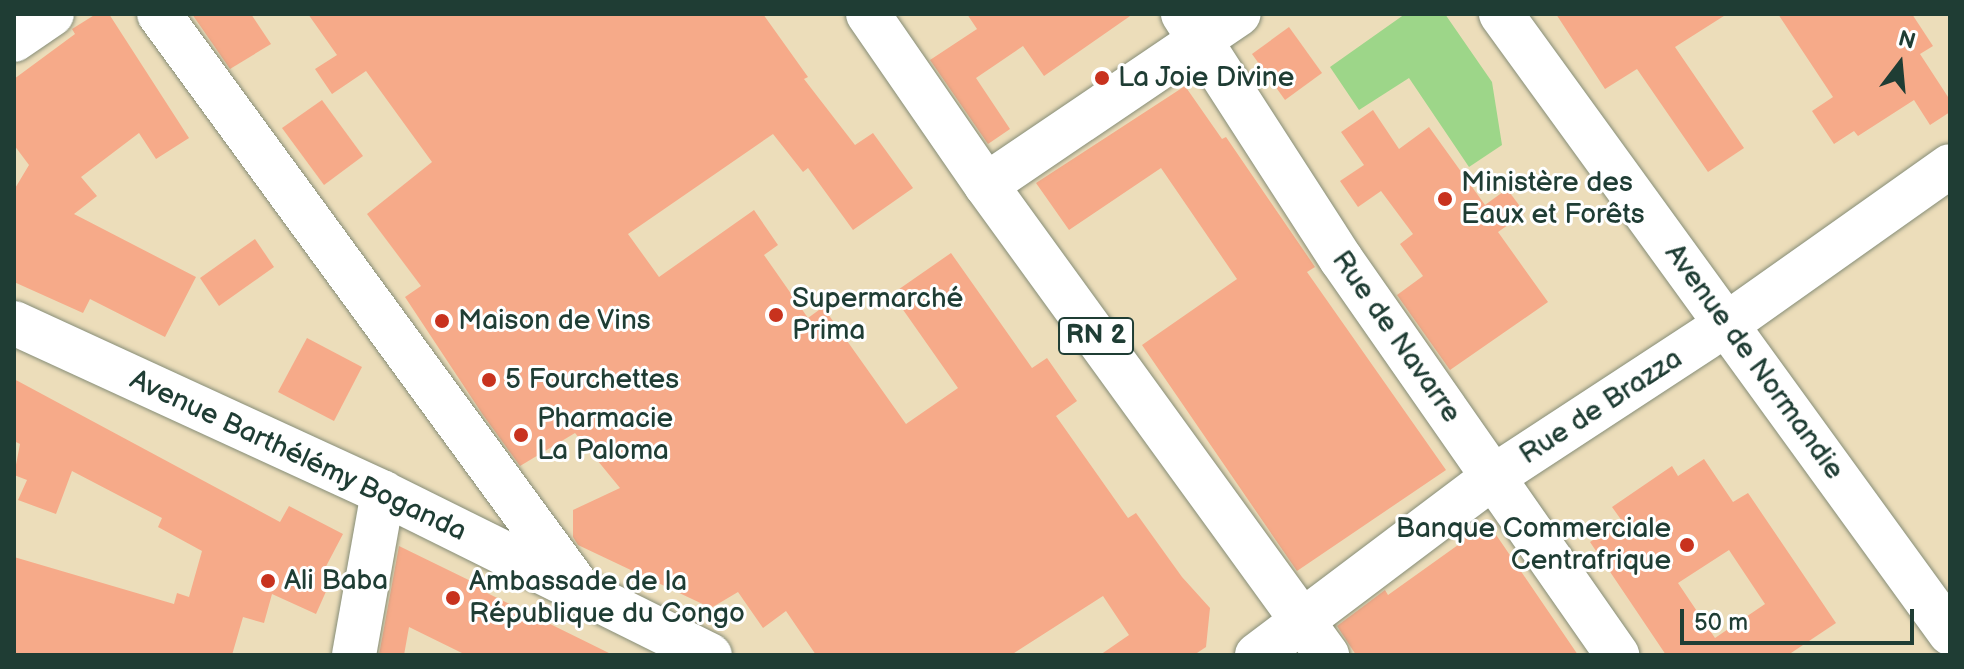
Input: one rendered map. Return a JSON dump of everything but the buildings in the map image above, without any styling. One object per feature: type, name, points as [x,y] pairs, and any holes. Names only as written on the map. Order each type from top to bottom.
[{"type":"street","points":[[14,40],[52,14]]},
{"type":"street","points":[[159,14],[583,594]]},
{"type":"street","name":"RN 2","points":[[868,14],[986,185],[1315,638]]},
{"type":"street","points":[[986,185],[1192,28],[1239,14]]},
{"type":"street","name":"Avenue de Normandie","points":[[1501,14],[1950,633]]},
{"type":"street","name":"Rue de Navarre","points":[[1192,28],[1341,259],[1617,655]]},
{"type":"street","name":"Rue de Brazza","points":[[1257,655],[1315,638],[1493,477],[1727,324],[1950,166]]},
{"type":"street","name":"Avenue Barthélémy Boganda","points":[[14,323],[383,493],[710,655]]},
{"type":"street","points":[[354,655],[383,493]]},
{"type":"green space","points":[[1405,14],[1445,14],[1492,82],[1502,145],[1469,167],[1409,78],[1359,110],[1330,67]]},
{"type":"place","name":"La Joie Divine","points":[[1102,78]]},
{"type":"place","name":"Ministère des Eaux et Forêts","points":[[1445,199]]},
{"type":"place","name":"Supermarché Prima","points":[[776,315]]},
{"type":"place","name":"Maison de Vins","points":[[442,321]]},
{"type":"place","name":"5 Fourchettes","points":[[489,380]]},
{"type":"place","name":"Pharmacie La Paloma","points":[[521,435]]},
{"type":"place","name":"Banque Commerciale Centrafrique","points":[[1687,545]]},
{"type":"place","name":"Ali Baba","points":[[268,581]]},
{"type":"place","name":"Ambassade de la République du Congo","points":[[453,598]]}]
